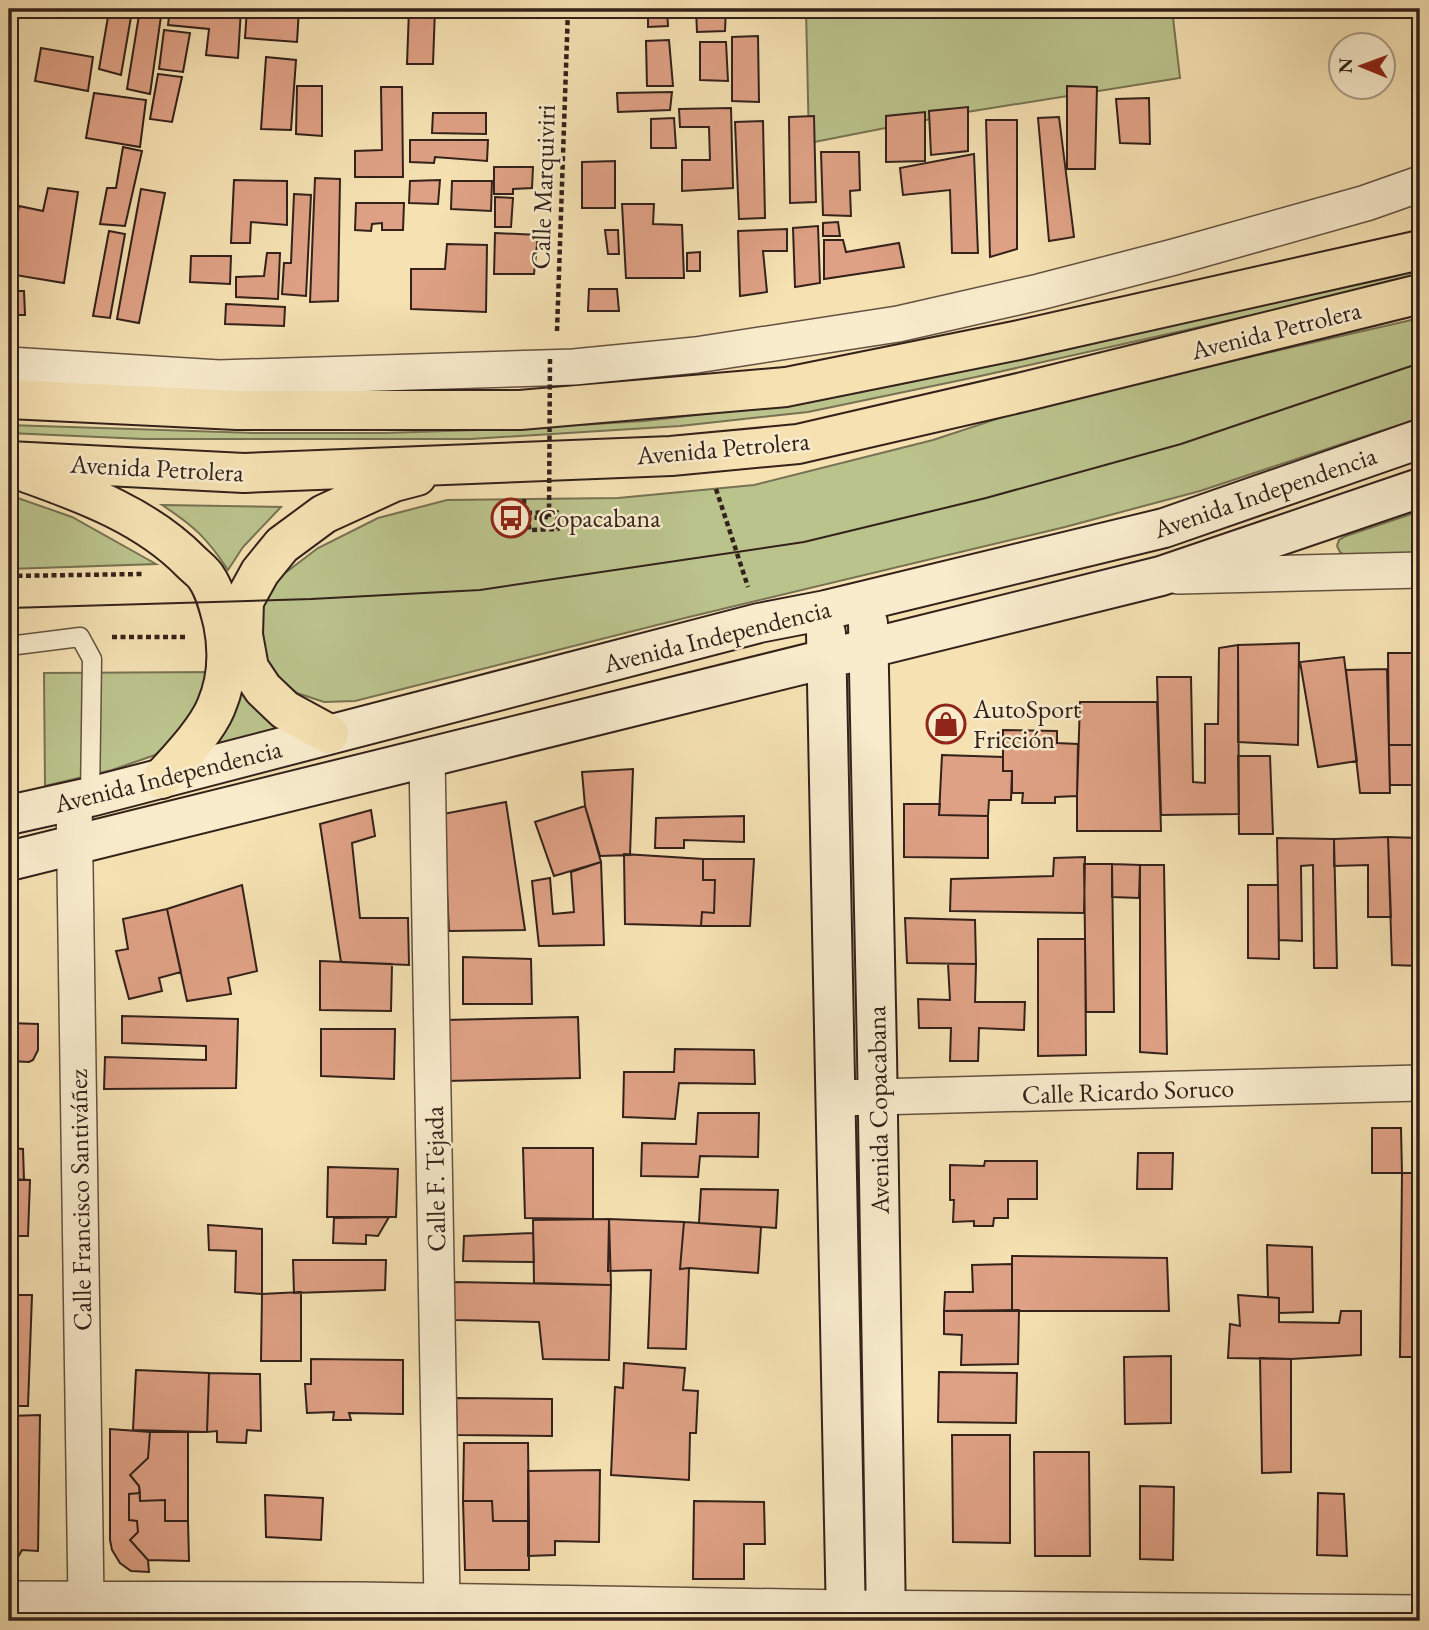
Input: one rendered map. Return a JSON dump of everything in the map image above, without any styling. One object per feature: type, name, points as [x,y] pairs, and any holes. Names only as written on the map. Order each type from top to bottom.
[{"type":"main road","name":"Avenida Petrolera","points":[[9,399],[237,410],[520,410],[786,387],[1019,340],[1420,250]]},
{"type":"main road","name":"Avenida Petrolera","points":[[9,461],[244,473],[671,456],[798,444],[1037,389],[1420,294]]},
{"type":"main road","name":"Avenida Independencia","points":[[9,815],[161,779],[759,623],[826,610],[1164,528],[1420,439]]},
{"type":"main road","points":[[330,734],[285,710],[263,689],[249,668],[243,635],[244,601],[260,572],[282,545],[324,514],[394,482],[474,463]]},
{"type":"main road","points":[[9,467],[84,494],[139,522],[177,548],[206,577],[218,602],[226,636],[227,672],[215,709],[192,744],[161,779]]},
{"type":"main road","name":"Avenida Independencia","points":[[9,861],[1161,576],[1420,488]]},
{"type":"main road","name":"Avenida Copacabana","points":[[867,600],[886,1614]]},
{"type":"main road","name":"Avenida Copacabana","points":[[826,610],[846,1615]]},
{"type":"street","points":[[9,365],[219,378],[555,354],[575,367],[696,355],[898,324],[1039,292],[1366,203],[1420,184]]},
{"type":"street","points":[[1161,576],[1420,570]]},
{"type":"street","name":"Calle F. Tejada","points":[[427,757],[442,1602]]},
{"type":"street","name":"Calle Francisco Santiváñez","points":[[82,799],[76,845],[86,1599]]},
{"type":"street","name":"Calle Ricardo Soruco","points":[[836,1098],[1420,1083]]},
{"type":"street","points":[[9,1599],[360,1600],[846,1615],[1420,1613]]},
{"type":"lane","points":[[9,646],[80,637],[92,659],[82,799]]},
{"type":"path","name":"Calle Marquiviri","points":[[524,513],[557,512],[558,529],[529,530],[528,518],[549,517],[555,354],[568,9]]},
{"type":"path","points":[[716,488],[748,590]]},
{"type":"path","points":[[9,576],[155,574],[206,577]]},
{"type":"path","points":[[80,637],[188,638]]},
{"type":"green space","points":[[806,9],[1172,9],[1180,78],[967,112],[809,143]]},
{"type":"green space","points":[[1420,269],[1420,277],[1401,282],[808,412],[680,426],[471,439],[144,439],[9,433],[9,425],[254,433],[511,429],[644,421],[784,405],[895,385]]},
{"type":"green space","points":[[1420,318],[1420,418],[1200,491],[1065,527],[355,701],[324,702],[297,693],[275,675],[263,654],[258,613],[272,583],[318,548],[378,518],[447,500],[618,498],[754,485],[933,440],[1039,405]]},
{"type":"green space","points":[[9,495],[72,517],[156,564],[9,569]]},
{"type":"green space","points":[[162,505],[281,507],[243,547],[228,570],[199,533]]},
{"type":"green space","points":[[1420,511],[1420,554],[1345,555],[1337,546],[1339,540],[1346,536]]},
{"type":"green space","points":[[212,672],[188,728],[155,755],[112,770],[45,786],[44,673]]},
{"type":"green space","points":[[241,691],[264,717],[282,730],[208,748]]},
{"type":"building","points":[[140,9],[162,9],[150,94],[127,89]]},
{"type":"building","points":[[170,9],[241,9],[238,58],[206,55],[209,29],[168,25]]},
{"type":"building","points":[[247,9],[299,9],[297,42],[245,38]]},
{"type":"building","points":[[409,9],[435,9],[433,64],[407,64]]},
{"type":"building","points":[[648,9],[667,9],[668,26],[648,27]]},
{"type":"building","points":[[696,9],[726,9],[725,31],[697,32]]},
{"type":"building","points":[[109,11],[131,17],[121,75],[99,69]]},
{"type":"building","points":[[164,30],[190,33],[183,72],[159,69]]},
{"type":"building","points":[[758,36],[759,102],[732,101],[732,37]]},
{"type":"building","points":[[669,40],[673,86],[647,86],[646,41]]},
{"type":"building","points":[[700,42],[726,42],[728,81],[700,80]]},
{"type":"building","points":[[41,48],[93,57],[88,91],[35,81]]},
{"type":"building","points":[[266,57],[296,60],[291,130],[261,129]]},
{"type":"building","points":[[158,74],[182,77],[172,122],[150,119]]},
{"type":"building","points":[[297,86],[322,86],[322,136],[296,134]]},
{"type":"building","points":[[1067,86],[1097,87],[1095,169],[1067,169]]},
{"type":"building","points":[[381,87],[402,87],[403,177],[355,177],[355,151],[382,150]]},
{"type":"building","points":[[672,92],[670,110],[618,112],[617,93]]},
{"type":"building","points":[[94,93],[146,100],[140,147],[86,138]]},
{"type":"building","points":[[1149,98],[1150,144],[1120,143],[1116,99]]},
{"type":"building","points":[[968,107],[968,151],[931,155],[929,111]]},
{"type":"building","points":[[731,108],[733,188],[682,191],[682,160],[710,160],[709,127],[680,127],[679,109]]},
{"type":"building","points":[[925,112],[925,161],[886,162],[886,116]]},
{"type":"building","points":[[433,113],[486,113],[486,134],[432,133]]},
{"type":"building","points":[[814,116],[816,202],[790,203],[789,117]]},
{"type":"building","points":[[1059,117],[1074,237],[1049,241],[1038,118]]},
{"type":"building","points":[[674,118],[676,148],[651,148],[651,119]]},
{"type":"building","points":[[986,120],[1017,120],[1017,249],[990,257]]},
{"type":"building","points":[[763,121],[765,218],[739,219],[735,122]]},
{"type":"building","points":[[410,140],[488,140],[487,161],[435,157],[434,163],[410,162]]},
{"type":"building","points":[[123,147],[142,151],[125,226],[100,224],[107,188],[116,188]]},
{"type":"building","points":[[821,152],[859,152],[860,190],[850,191],[851,216],[823,215]]},
{"type":"building","points":[[974,154],[978,253],[952,253],[950,190],[903,195],[900,168]]},
{"type":"building","points":[[615,161],[615,208],[582,208],[582,162]]},
{"type":"building","points":[[494,167],[533,167],[532,188],[513,189],[513,194],[494,194]]},
{"type":"building","points":[[315,178],[340,179],[338,301],[310,302]]},
{"type":"building","points":[[234,180],[287,181],[287,225],[251,222],[250,243],[231,243]]},
{"type":"building","points":[[440,180],[438,204],[409,203],[410,181]]},
{"type":"building","points":[[452,181],[492,181],[491,211],[451,209]]},
{"type":"building","points":[[48,188],[78,192],[64,283],[9,274],[9,259],[19,206],[43,211]]},
{"type":"building","points":[[141,189],[165,193],[139,323],[117,319]]},
{"type":"building","points":[[294,194],[311,195],[306,296],[282,294],[284,263],[291,263]]},
{"type":"building","points":[[495,197],[513,198],[511,227],[495,227]]},
{"type":"building","points":[[356,203],[404,203],[403,230],[382,230],[382,223],[372,224],[371,231],[355,230]]},
{"type":"building","points":[[622,204],[654,204],[653,224],[682,225],[684,278],[626,278]]},
{"type":"building","points":[[838,222],[840,236],[823,236],[823,223]]},
{"type":"building","points":[[818,226],[820,283],[795,287],[793,228]]},
{"type":"building","points":[[787,229],[787,251],[763,251],[767,292],[740,296],[738,231]]},
{"type":"building","points":[[605,230],[618,230],[619,254],[608,254]]},
{"type":"building","points":[[109,231],[125,234],[110,318],[93,316]]},
{"type":"building","points":[[495,233],[538,235],[534,274],[494,274]]},
{"type":"building","points":[[824,240],[843,240],[846,252],[899,243],[904,267],[824,279]]},
{"type":"building","points":[[447,244],[487,245],[486,312],[411,309],[411,269],[445,269]]},
{"type":"building","points":[[700,252],[700,271],[687,271],[687,253]]},
{"type":"building","points":[[267,253],[280,253],[278,299],[236,297],[236,277],[264,276]]},
{"type":"building","points":[[191,256],[231,256],[230,284],[190,282]]},
{"type":"building","points":[[589,289],[617,289],[619,311],[588,311]]},
{"type":"building","points":[[9,291],[24,291],[25,315],[9,315]]},
{"type":"building","points":[[226,304],[285,307],[284,326],[225,324]]},
{"type":"building","points":[[1299,643],[1298,745],[1238,742],[1238,645]]},
{"type":"building","points":[[1238,645],[1239,814],[1161,815],[1157,677],[1191,677],[1193,782],[1205,783],[1205,724],[1218,724],[1219,648]]},
{"type":"building","points":[[1388,653],[1420,653],[1420,745],[1389,745]]},
{"type":"building","points":[[1344,657],[1357,761],[1318,767],[1300,662]]},
{"type":"building","points":[[1387,669],[1390,793],[1360,793],[1346,670]]},
{"type":"building","points":[[1080,702],[1157,702],[1161,831],[1077,831]]},
{"type":"building","points":[[1003,730],[1057,731],[1057,743],[1078,744],[1077,796],[1055,797],[1055,803],[1022,803],[1023,793],[1012,793],[1012,771],[1003,771]]},
{"type":"building","points":[[1389,745],[1417,745],[1417,785],[1390,785]]},
{"type":"building","points":[[942,755],[1003,757],[1003,771],[1012,771],[1011,800],[989,800],[988,816],[939,815]]},
{"type":"building","points":[[1238,756],[1270,756],[1273,834],[1239,834]]},
{"type":"building","points":[[633,769],[630,855],[600,856],[585,806],[582,772]]},
{"type":"building","points":[[506,802],[525,930],[449,931],[443,814]]},
{"type":"building","points":[[904,804],[940,804],[939,815],[988,816],[988,858],[904,857]]},
{"type":"building","points":[[585,806],[601,862],[554,876],[535,822]]},
{"type":"building","points":[[371,810],[375,836],[352,843],[360,918],[408,918],[409,965],[341,962],[320,824]]},
{"type":"building","points":[[744,816],[744,842],[684,840],[684,848],[655,848],[656,818]]},
{"type":"building","points":[[1388,837],[1420,838],[1420,966],[1392,965]]},
{"type":"building","points":[[1388,837],[1391,917],[1368,917],[1368,865],[1334,866],[1334,839]]},
{"type":"building","points":[[1277,838],[1334,839],[1337,968],[1314,968],[1313,865],[1301,866],[1302,941],[1279,940]]},
{"type":"building","points":[[624,854],[703,859],[703,880],[715,880],[714,913],[702,912],[701,926],[625,924]]},
{"type":"building","points":[[1085,857],[1084,913],[950,911],[951,879],[1053,876],[1054,858]]},
{"type":"building","points":[[703,859],[754,859],[750,926],[701,926],[702,912],[714,913],[715,880],[703,880]]},
{"type":"building","points":[[601,862],[604,945],[539,946],[532,881],[550,878],[553,914],[574,912],[571,872]]},
{"type":"building","points":[[1084,864],[1112,864],[1114,1012],[1086,1012]]},
{"type":"building","points":[[1112,864],[1140,865],[1139,898],[1112,897]]},
{"type":"building","points":[[1140,865],[1164,865],[1167,1054],[1140,1052]]},
{"type":"building","points":[[242,885],[257,971],[228,978],[231,994],[187,1001],[167,909]]},
{"type":"building","points":[[1248,885],[1278,885],[1279,959],[1248,958]]},
{"type":"building","points":[[167,909],[181,972],[159,978],[162,991],[129,999],[116,951],[128,949],[123,919]]},
{"type":"building","points":[[905,918],[975,920],[976,964],[907,963]]},
{"type":"building","points":[[1038,939],[1085,939],[1086,1055],[1038,1056]]},
{"type":"building","points":[[463,957],[531,959],[532,1004],[463,1004]]},
{"type":"building","points":[[320,961],[392,964],[391,1011],[320,1010]]},
{"type":"building","points":[[948,964],[976,964],[975,1002],[1025,1002],[1024,1030],[979,1028],[978,1061],[950,1061],[951,1028],[919,1028],[918,999],[950,1000]]},
{"type":"building","points":[[122,1016],[238,1019],[236,1088],[104,1089],[105,1057],[206,1060],[206,1046],[122,1043]]},
{"type":"building","points":[[578,1017],[580,1078],[447,1081],[445,1020]]},
{"type":"building","points":[[9,1023],[38,1024],[38,1050],[33,1060],[9,1061]]},
{"type":"building","points":[[321,1029],[395,1029],[394,1079],[321,1076]]},
{"type":"building","points":[[675,1049],[754,1050],[755,1084],[679,1083],[675,1119],[623,1117],[624,1072],[674,1072]]},
{"type":"building","points":[[698,1113],[759,1113],[758,1157],[700,1156],[698,1177],[641,1176],[642,1143],[696,1144]]},
{"type":"building","points":[[1372,1128],[1401,1128],[1402,1173],[1372,1173]]},
{"type":"building","points":[[9,1148],[23,1149],[24,1180],[9,1180]]},
{"type":"building","points":[[523,1148],[593,1148],[593,1219],[525,1218]]},
{"type":"building","points":[[1138,1153],[1173,1153],[1172,1189],[1137,1189]]},
{"type":"building","points":[[985,1161],[1037,1161],[1037,1199],[1008,1199],[1008,1218],[994,1218],[993,1226],[974,1226],[974,1221],[953,1222],[954,1200],[950,1200],[950,1165],[984,1166]]},
{"type":"building","points":[[328,1167],[398,1169],[396,1217],[327,1217]]},
{"type":"building","points":[[1402,1173],[1420,1173],[1420,1357],[1400,1357]]},
{"type":"building","points":[[9,1179],[30,1180],[28,1236],[9,1236]]},
{"type":"building","points":[[701,1189],[778,1190],[776,1228],[699,1223]]},
{"type":"building","points":[[389,1217],[378,1236],[366,1235],[366,1244],[333,1243],[334,1218]]},
{"type":"building","points":[[609,1219],[684,1222],[680,1269],[689,1268],[686,1349],[648,1348],[651,1270],[608,1271]]},
{"type":"building","points":[[609,1219],[611,1285],[534,1283],[533,1220]]},
{"type":"building","points":[[684,1222],[761,1227],[758,1273],[680,1269]]},
{"type":"building","points":[[208,1225],[262,1229],[262,1294],[235,1292],[236,1251],[209,1250]]},
{"type":"building","points":[[533,1233],[534,1262],[463,1261],[464,1236]]},
{"type":"building","points":[[1267,1245],[1312,1247],[1313,1312],[1279,1313],[1279,1298],[1268,1297]]},
{"type":"building","points":[[1012,1256],[1167,1258],[1169,1311],[1012,1311]]},
{"type":"building","points":[[293,1260],[386,1260],[385,1290],[294,1293]]},
{"type":"building","points":[[1012,1264],[1012,1311],[944,1311],[945,1292],[973,1292],[972,1265]]},
{"type":"building","points":[[454,1282],[611,1285],[609,1360],[543,1359],[539,1322],[454,1320]]},
{"type":"building","points":[[301,1292],[301,1361],[261,1361],[262,1294]]},
{"type":"building","points":[[9,1295],[32,1295],[28,1406],[9,1406]]},
{"type":"building","points":[[1238,1295],[1279,1298],[1279,1322],[1339,1323],[1341,1311],[1361,1311],[1361,1355],[1291,1359],[1228,1358],[1230,1324],[1240,1326]]},
{"type":"building","points":[[1019,1310],[1018,1364],[961,1365],[962,1335],[944,1334],[944,1311]]},
{"type":"building","points":[[1171,1356],[1171,1423],[1125,1424],[1124,1357]]},
{"type":"building","points":[[1260,1358],[1291,1359],[1291,1472],[1262,1473]]},
{"type":"building","points":[[311,1359],[403,1360],[403,1414],[349,1413],[351,1420],[333,1420],[334,1412],[307,1413],[305,1384],[311,1384]]},
{"type":"building","points":[[624,1363],[685,1368],[683,1390],[698,1391],[696,1433],[690,1433],[689,1480],[611,1475],[615,1387],[623,1388]]},
{"type":"building","points":[[136,1370],[209,1373],[207,1432],[133,1430]]},
{"type":"building","points":[[939,1372],[1017,1373],[1016,1423],[938,1422]]},
{"type":"building","points":[[209,1373],[260,1374],[261,1431],[247,1430],[246,1443],[217,1442],[217,1431],[207,1432]]},
{"type":"building","points":[[456,1398],[552,1399],[552,1436],[457,1435]]},
{"type":"building","points":[[40,1415],[38,1551],[22,1550],[18,1557],[9,1559],[9,1416]]},
{"type":"building","points":[[110,1429],[150,1432],[148,1458],[130,1475],[139,1486],[140,1493],[129,1494],[129,1520],[137,1521],[138,1532],[130,1540],[148,1560],[149,1572],[131,1571],[120,1563],[112,1550]]},
{"type":"building","points":[[150,1432],[188,1432],[188,1521],[165,1521],[165,1500],[140,1501],[139,1486],[130,1475],[148,1458]]},
{"type":"building","points":[[952,1435],[1010,1435],[1010,1543],[953,1542]]},
{"type":"building","points":[[464,1443],[528,1443],[529,1521],[493,1521],[492,1501],[463,1501]]},
{"type":"building","points":[[1034,1452],[1089,1452],[1090,1556],[1035,1556]]},
{"type":"building","points":[[600,1470],[599,1542],[555,1541],[555,1555],[528,1556],[528,1471]]},
{"type":"building","points":[[1140,1486],[1174,1487],[1173,1560],[1140,1559]]},
{"type":"building","points":[[140,1493],[140,1501],[165,1500],[165,1521],[188,1521],[189,1561],[148,1560],[130,1540],[138,1532],[137,1521],[129,1520],[129,1494]]},
{"type":"building","points":[[1318,1493],[1344,1494],[1347,1556],[1317,1555]]},
{"type":"building","points":[[265,1495],[323,1498],[321,1540],[266,1537]]},
{"type":"building","points":[[463,1501],[492,1501],[493,1521],[529,1521],[529,1570],[465,1570]]},
{"type":"building","points":[[694,1501],[764,1502],[765,1544],[744,1544],[744,1579],[693,1579]]},
{"type":"tram line","points":[[9,608],[311,599],[480,590],[804,542],[986,498],[1181,444],[1420,363]]},
{"type":"place","name":"Copacabana","points":[[511,518]]},
{"type":"place","name":"AutoSport Fricción","points":[[946,724]]}]
